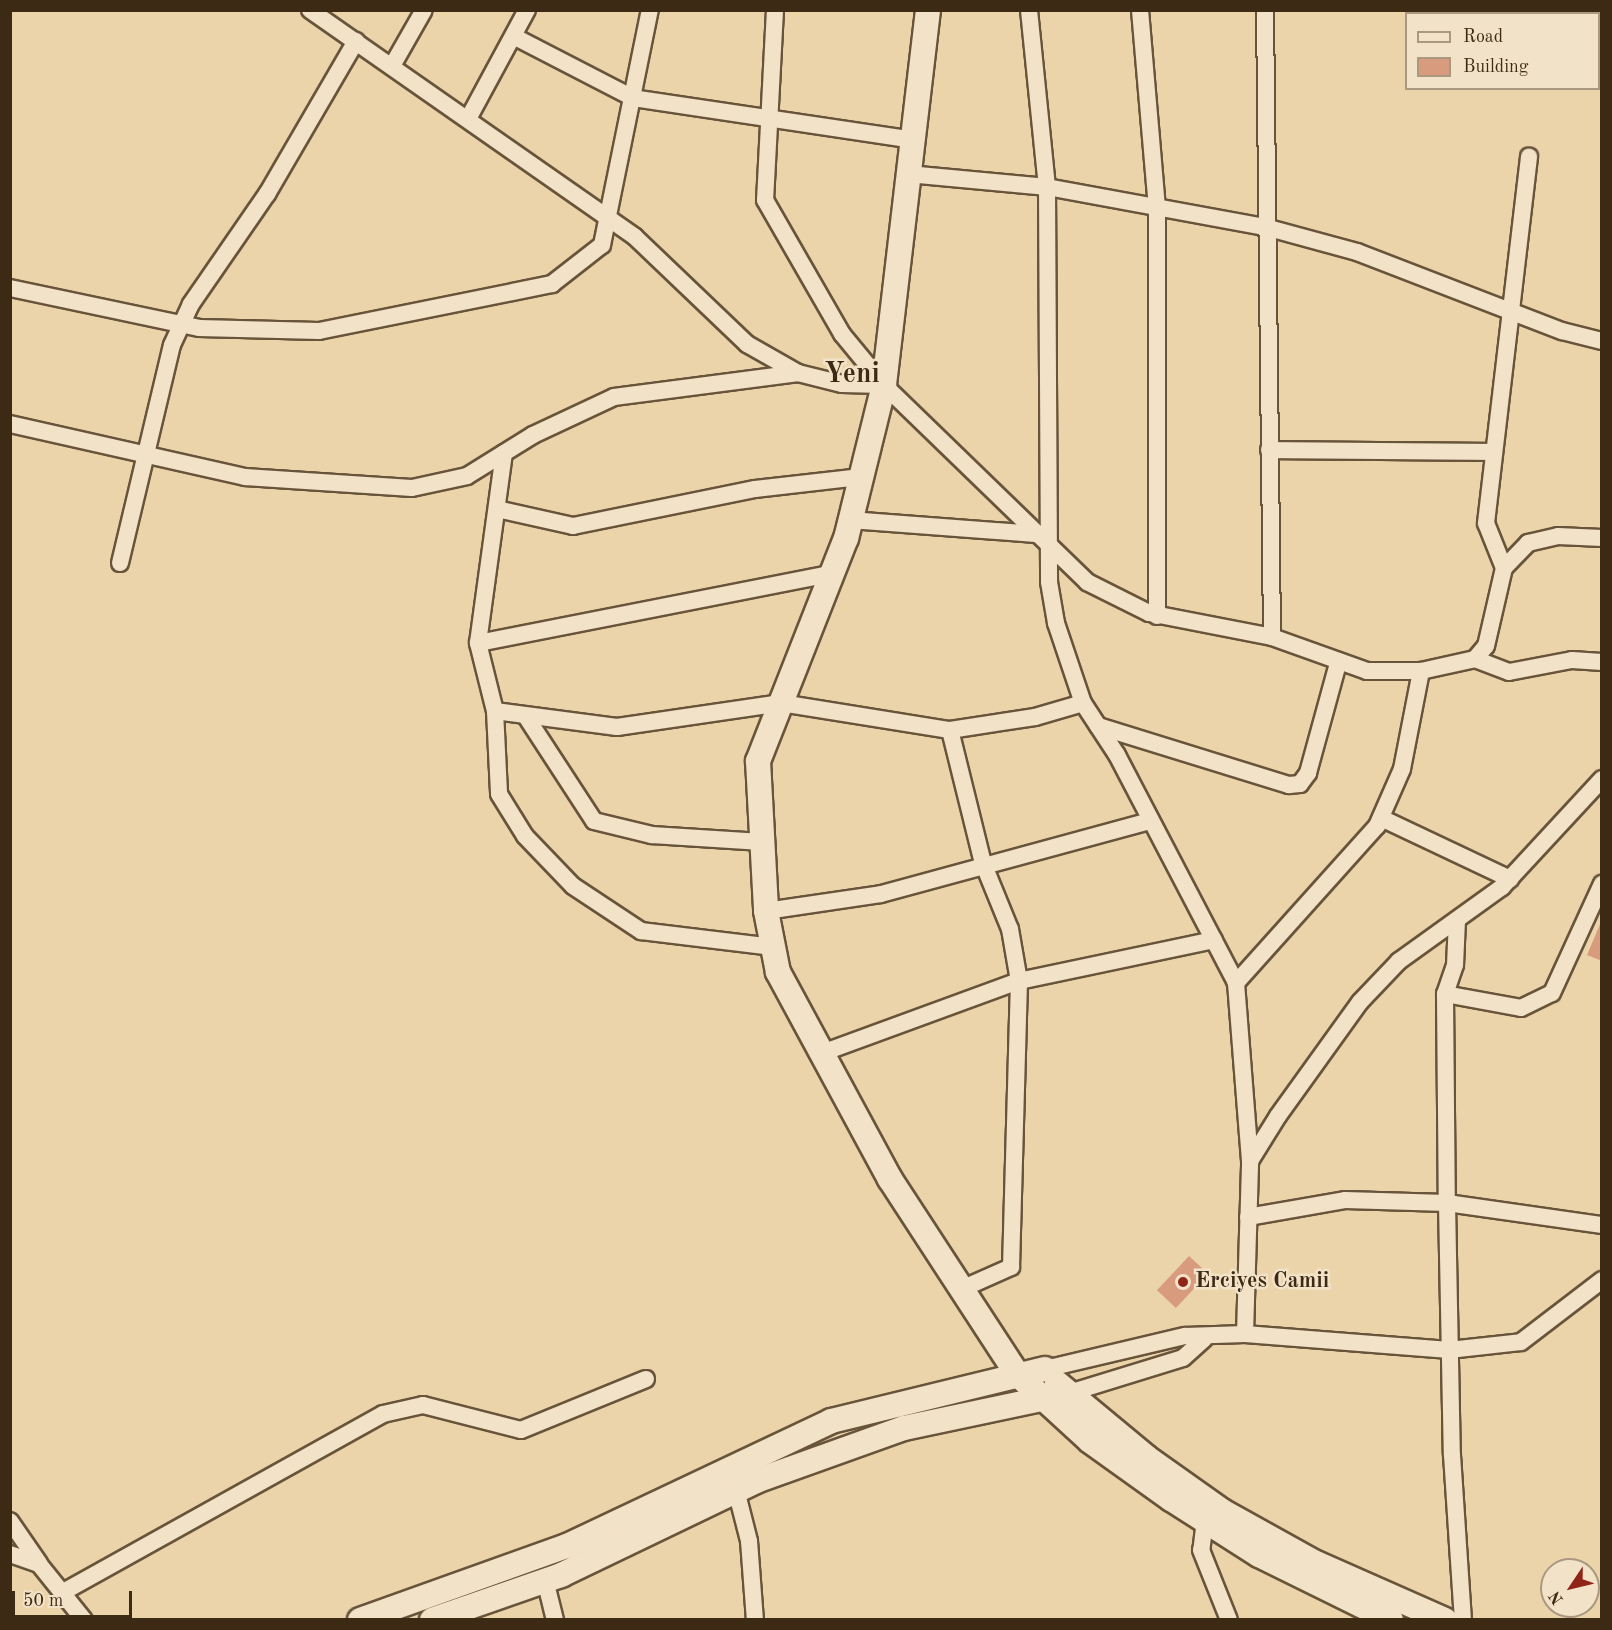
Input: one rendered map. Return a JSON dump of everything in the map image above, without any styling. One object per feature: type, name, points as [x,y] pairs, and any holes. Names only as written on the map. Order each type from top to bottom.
[{"type":"street","points":[[392,66],[424,10]]},
{"type":"street","points":[[468,119],[515,37],[527,10]]},
{"type":"street","points":[[10,288],[181,325],[319,331],[552,284],[602,246],[650,10]]},
{"type":"street","points":[[775,10],[765,200],[842,334],[884,385],[1050,549],[1087,582],[1157,616],[1272,637],[1338,663],[1367,670],[1421,671],[1475,658],[1509,672],[1572,660],[1602,662]]},
{"type":"street","points":[[928,10],[884,385],[850,519],[831,574],[758,760],[766,911],[778,972],[822,1053],[959,1290],[992,1332],[1018,1375],[1055,1397]]},
{"type":"street","points":[[1029,10],[1047,187],[1050,549],[1056,623],[1083,703],[1150,821],[1236,983],[1250,1161],[1245,1334]]},
{"type":"street","points":[[1140,10],[1157,209],[1157,616]]},
{"type":"street","points":[[1265,10],[1265,227],[1272,637]]},
{"type":"street","points":[[314,12],[609,219],[747,345],[798,373],[843,384],[884,385]]},
{"type":"street","points":[[515,37],[633,98],[768,122],[913,140]]},
{"type":"street","points":[[120,563],[150,454],[181,325],[267,194],[356,41]]},
{"type":"street","points":[[1475,658],[1495,624],[1504,568],[1486,523],[1490,452],[1513,312],[1528,157]]},
{"type":"street","points":[[908,174],[1047,187],[1265,227],[1357,252],[1513,312],[1602,340]]},
{"type":"street","points":[[10,424],[245,477],[412,488],[467,476],[504,453],[615,397],[798,373]]},
{"type":"street","points":[[1269,450],[1490,452]]},
{"type":"street","points":[[504,453],[478,643],[495,711],[499,794],[525,836],[573,886],[641,931],[773,947]]},
{"type":"street","points":[[496,508],[573,526],[755,489],[861,477]]},
{"type":"street","points":[[850,519],[1035,534]]},
{"type":"street","points":[[1504,568],[1528,543],[1558,536],[1602,538]]},
{"type":"street","points":[[478,643],[831,574]]},
{"type":"street","points":[[1098,726],[1289,785],[1300,783],[1308,773],[1338,663]]},
{"type":"street","points":[[1236,983],[1359,852],[1381,818],[1402,769],[1421,671]]},
{"type":"street","points":[[495,711],[617,727],[781,703],[951,730],[1035,717],[1083,703]]},
{"type":"street","points":[[525,715],[594,820],[652,835],[762,842]]},
{"type":"street","points":[[951,730],[983,863],[1010,929],[1020,981],[1011,1267],[959,1290]]},
{"type":"street","points":[[1250,1161],[1360,1002],[1399,961],[1510,879],[1602,779]]},
{"type":"street","points":[[1381,818],[1510,879]]},
{"type":"street","points":[[766,911],[881,894],[983,863],[1150,821]]},
{"type":"street","points":[[1445,994],[1521,1008],[1546,997],[1602,884]]},
{"type":"street","points":[[1457,920],[1455,965],[1445,994],[1449,1350],[1462,1620]]},
{"type":"street","points":[[822,1053],[1020,981],[1214,940]]},
{"type":"street","points":[[1248,1217],[1345,1200],[1447,1203],[1602,1225]]},
{"type":"street","points":[[360,1620],[567,1546],[727,1466],[831,1420],[1185,1336],[1204,1339],[1245,1334],[1449,1350],[1521,1341],[1602,1280]]},
{"type":"street","points":[[992,1332],[1045,1369],[1055,1397],[1090,1441],[1206,1510],[1316,1563],[1445,1620]]},
{"type":"street","points":[[432,1620],[545,1580],[739,1492],[756,1481],[904,1428],[1055,1397],[1183,1358],[1204,1339]]},
{"type":"street","points":[[65,1591],[383,1414],[423,1405],[521,1430],[646,1379]]},
{"type":"street","points":[[727,1466],[739,1492],[754,1620]]},
{"type":"street","points":[[1206,1510],[1201,1550],[1229,1620]]},
{"type":"street","points":[[1206,1510],[1258,1554],[1391,1620]]},
{"type":"street","points":[[10,1521],[39,1564],[65,1591],[84,1620]]},
{"type":"street","points":[[10,1554],[39,1564]]},
{"type":"street","points":[[545,1580],[555,1620]]},
{"type":"building","points":[[1602,922],[1602,961],[1587,955]]},
{"type":"building","name":"Erciyes Camii","points":[[1189,1256],[1208,1274],[1176,1308],[1157,1290]]},
{"type":"place","name":"Erciyes Camii","points":[[1183,1282]]},
{"type":"district","name":"Yeni","points":[[852,375]]}]
